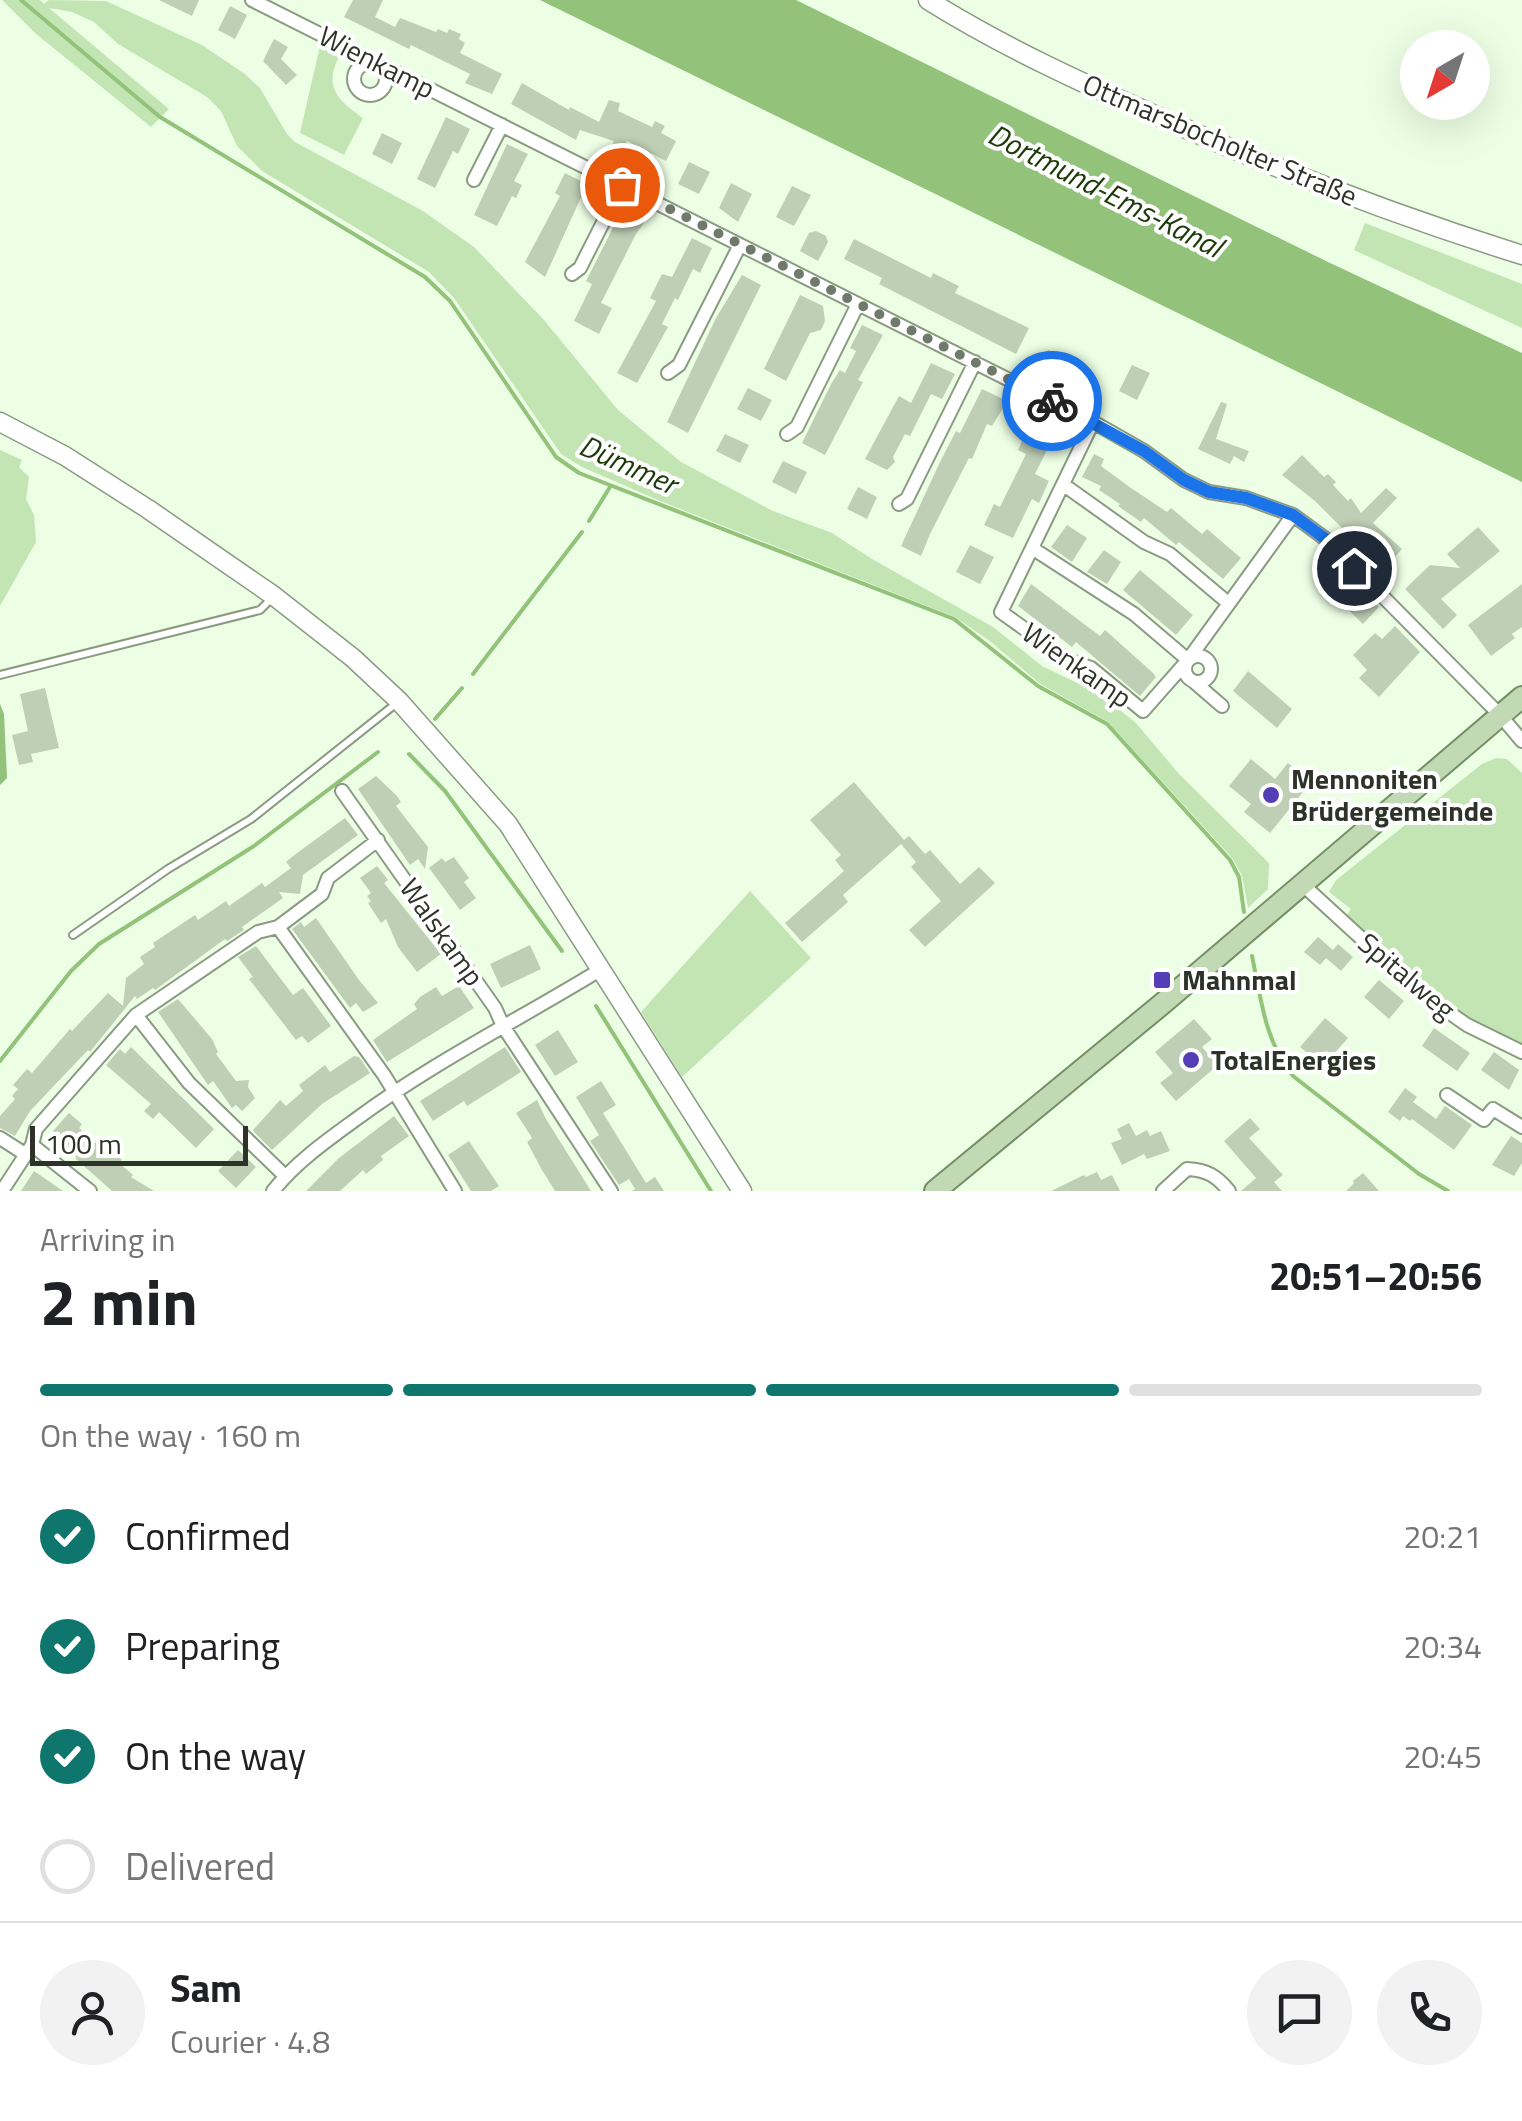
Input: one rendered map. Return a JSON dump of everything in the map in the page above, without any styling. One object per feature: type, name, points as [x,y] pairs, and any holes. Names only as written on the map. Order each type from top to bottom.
[{"type":"main road","name":"Ottmarsbocholter Straße","points":[[928,0],[1097,90],[1248,157],[1441,230],[1522,255]]},
{"type":"main road","points":[[0,422],[132,498],[274,596],[353,658],[399,701],[508,824],[540,869],[742,1191]]},
{"type":"main road","points":[[935,1191],[1522,698]]},
{"type":"street","name":"Wienkamp","points":[[252,0],[1093,422],[1000,612],[1055,650],[1090,668],[1143,711],[1188,660]]},
{"type":"street","points":[[474,180],[502,125]]},
{"type":"street","points":[[572,274],[580,268],[622,185]]},
{"type":"street","points":[[668,373],[679,365],[740,246]]},
{"type":"street","points":[[787,434],[797,428],[858,304]]},
{"type":"street","points":[[899,504],[907,498],[975,362]]},
{"type":"street","points":[[1093,422],[1184,480],[1209,492],[1246,498],[1293,515],[1327,540],[1522,741]]},
{"type":"street","points":[[1064,485],[1144,542],[1170,554],[1227,602]]},
{"type":"street","points":[[1222,706],[1186,674],[1188,660],[1293,515]]},
{"type":"street","points":[[1032,548],[1134,614],[1188,660]]},
{"type":"street","points":[[1188,660],[1203,656],[1211,664],[1208,678],[1193,681]]},
{"type":"street","name":"Walskamp","points":[[342,792],[494,1008],[610,1191]]},
{"type":"street","points":[[2,1191],[29,1150],[36,1129],[136,1015],[258,932],[278,927],[322,894],[328,878],[378,840]]},
{"type":"street","name":"Spitalweg","points":[[1302,884],[1421,994],[1468,1025],[1522,1052]]},
{"type":"street","points":[[278,927],[394,1091],[455,1191]]},
{"type":"street","points":[[274,1191],[285,1176],[394,1091],[600,970]]},
{"type":"street","points":[[136,1015],[190,1083],[285,1176]]},
{"type":"street","points":[[1448,1095],[1484,1120],[1492,1109],[1522,1128]]},
{"type":"street","points":[[0,1138],[29,1150],[90,1191]]},
{"type":"street","points":[[1163,1191],[1187,1169],[1204,1170],[1220,1179],[1230,1191]]},
{"type":"lane","points":[[0,675],[260,610],[274,596]]},
{"type":"lane","points":[[73,936],[168,869],[251,819],[399,701]]},
{"type":"shaded area","points":[[2,0],[40,0],[44,4],[49,0],[106,1],[202,45],[245,74],[260,88],[295,142],[423,211],[474,247],[544,320],[618,410],[681,462],[773,511],[832,533],[993,627],[1042,666],[1100,694],[1136,723],[1179,774],[1269,863],[1268,889],[1248,908],[1242,875],[1232,858],[1108,722],[1039,683],[955,617],[660,501],[561,454],[454,298],[429,272],[262,171],[237,146],[221,111],[207,97],[118,44],[94,22],[72,12],[49,8],[169,109],[151,127],[35,33]]},
{"type":"shaded area","points":[[320,46],[340,55],[333,75],[335,91],[363,118],[344,155],[300,133]]},
{"type":"shaded area","points":[[1365,223],[1522,284],[1522,328],[1354,250]]},
{"type":"shaded area","points":[[0,450],[22,460],[19,467],[29,477],[26,499],[34,515],[36,542],[0,606]]},
{"type":"shaded area","points":[[1496,758],[1507,759],[1522,773],[1522,1046],[1476,1023],[1420,984],[1346,916],[1351,909],[1329,892],[1336,880],[1482,764]]},
{"type":"shaded area","points":[[750,891],[811,958],[682,1077],[641,1012]]},
{"type":"water","name":"Dortmund-Ems-Kanal","points":[[540,0],[796,0],[1522,353],[1522,482]]},
{"type":"water","points":[[0,704],[4,714],[7,778],[0,785]]},
{"type":"building","points":[[159,0],[199,0],[192,16]]},
{"type":"building","points":[[353,0],[383,0],[375,17],[395,27],[400,18],[436,32],[438,29],[447,33],[449,29],[461,34],[459,39],[465,43],[460,53],[502,74],[492,94],[465,83],[470,74],[344,17]]},
{"type":"building","points":[[230,6],[247,15],[235,39],[218,30]]},
{"type":"building","points":[[274,39],[288,47],[281,59],[297,75],[286,85],[263,61]]},
{"type":"building","points":[[522,83],[599,122],[609,100],[620,103],[618,111],[652,127],[655,121],[665,126],[661,133],[676,141],[666,161],[627,141],[622,151],[612,146],[614,141],[580,130],[576,140],[511,104]]},
{"type":"building","points":[[446,117],[470,129],[458,154],[453,151],[435,188],[417,179]]},
{"type":"building","points":[[382,133],[402,143],[392,164],[372,154]]},
{"type":"building","points":[[507,144],[528,154],[514,181],[522,185],[497,226],[474,215]]},
{"type":"building","points":[[689,162],[710,172],[699,194],[678,184]]},
{"type":"building","points":[[565,173],[587,184],[545,277],[525,262],[560,196],[555,193]]},
{"type":"building","points":[[731,183],[752,194],[738,222],[719,208]]},
{"type":"building","points":[[792,186],[811,195],[794,226],[776,217]]},
{"type":"building","points":[[626,202],[650,214],[601,303],[612,308],[599,334],[574,321],[592,284],[586,281]]},
{"type":"building","points":[[816,231],[826,236],[828,242],[818,261],[800,251],[809,233]]},
{"type":"building","points":[[692,238],[712,248],[700,273],[693,269],[678,300],[675,298],[662,324],[668,327],[637,383],[617,373],[656,301],[650,298],[662,274],[672,277]]},
{"type":"building","points":[[854,239],[931,278],[933,273],[959,286],[955,293],[1029,328],[1016,354],[879,284],[882,278],[844,259]]},
{"type":"building","points":[[742,275],[761,285],[688,433],[667,422],[716,318]]},
{"type":"building","points":[[800,295],[823,306],[825,321],[821,330],[810,333],[786,381],[764,369]]},
{"type":"building","points":[[862,325],[883,335],[825,455],[802,443],[831,384],[840,370],[845,373],[856,351],[850,348]]},
{"type":"building","points":[[1048,350],[1073,362],[1060,366],[1063,374],[1059,381],[1037,371]]},
{"type":"building","points":[[931,363],[955,374],[942,399],[931,394],[887,470],[865,459],[899,396],[911,403]]},
{"type":"building","points":[[1132,365],[1150,373],[1137,400],[1119,391]]},
{"type":"building","points":[[748,388],[772,400],[761,421],[737,409]]},
{"type":"building","points":[[982,389],[1005,400],[1003,408],[992,426],[987,424],[921,556],[901,546],[940,462]]},
{"type":"building","points":[[1221,402],[1227,404],[1216,439],[1249,451],[1244,462],[1234,456],[1230,464],[1198,449]]},
{"type":"building","points":[[1035,414],[1059,426],[1035,474],[1049,481],[1039,503],[1032,499],[1013,538],[984,525],[994,504],[1000,507],[1026,454],[1018,450]]},
{"type":"building","points":[[725,434],[749,445],[740,463],[716,451]]},
{"type":"building","points":[[1094,454],[1104,459],[1101,466],[1131,488],[1167,512],[1171,508],[1202,534],[1207,529],[1241,558],[1223,579],[1179,542],[1176,545],[1144,518],[1141,522],[1118,506],[1099,490],[1101,486],[1082,477]]},
{"type":"building","points":[[1302,455],[1324,477],[1328,474],[1336,482],[1333,485],[1348,501],[1351,498],[1361,513],[1386,488],[1397,498],[1373,523],[1402,549],[1380,573],[1340,536],[1345,531],[1315,501],[1282,475]]},
{"type":"building","points":[[783,461],[807,472],[796,494],[772,482]]},
{"type":"building","points":[[858,487],[877,497],[867,519],[847,509]]},
{"type":"building","points":[[1067,525],[1087,538],[1072,562],[1051,547]]},
{"type":"building","points":[[1478,527],[1500,551],[1441,599],[1457,615],[1443,629],[1405,589],[1430,565],[1460,568],[1447,554]]},
{"type":"building","points":[[970,545],[994,557],[980,584],[956,572]]},
{"type":"building","points":[[1104,550],[1121,562],[1107,584],[1087,572]]},
{"type":"building","points":[[1140,570],[1193,615],[1176,635],[1123,590]]},
{"type":"building","points":[[1350,577],[1379,607],[1363,624],[1332,594]]},
{"type":"building","points":[[1031,584],[1100,636],[1105,630],[1152,672],[1156,677],[1140,696],[1076,642],[1072,647],[1018,606]]},
{"type":"building","points":[[1522,584],[1522,627],[1512,634],[1515,638],[1491,656],[1468,625]]},
{"type":"building","points":[[1395,626],[1420,652],[1379,697],[1359,678],[1367,670],[1353,655],[1375,633],[1382,639]]},
{"type":"building","points":[[1248,671],[1292,709],[1277,728],[1233,691]]},
{"type":"building","points":[[45,688],[59,748],[31,754],[33,762],[19,765],[12,735],[28,731],[20,694]]},
{"type":"building","name":"Mennoniten Brüdergemeinde","points":[[1251,759],[1275,779],[1288,763],[1311,782],[1270,833],[1244,812],[1251,804],[1229,786]]},
{"type":"building","points":[[376,776],[397,796],[401,802],[396,806],[428,847],[425,869],[418,859],[410,865],[358,789]]},
{"type":"building","points":[[854,782],[904,840],[909,836],[925,854],[930,850],[960,884],[979,867],[995,883],[925,947],[909,930],[941,901],[911,867],[916,862],[901,844],[843,895],[848,902],[802,942],[785,923],[844,871],[835,860],[841,855],[810,820]]},
{"type":"building","points":[[345,818],[358,835],[303,875],[300,894],[279,892],[283,898],[242,927],[244,930],[225,939],[155,990],[137,999],[135,996],[90,1052],[30,1111],[15,1136],[0,1128],[0,1116],[15,1099],[12,1096],[18,1089],[13,1085],[27,1069],[32,1073],[108,993],[123,1006],[126,978],[144,964],[140,957],[155,947],[153,943],[195,915],[198,920],[226,901],[229,906],[262,883],[265,887],[291,868],[286,862]]},
{"type":"building","points":[[454,857],[469,878],[464,882],[476,898],[460,910],[429,868],[442,858],[445,862]]},
{"type":"building","points":[[377,866],[388,880],[384,883],[441,954],[417,972],[398,947],[386,919],[381,923],[368,903],[371,893],[360,878]]},
{"type":"building","points":[[316,918],[378,1003],[363,1012],[356,1003],[350,1008],[292,929],[301,922],[304,927]]},
{"type":"building","points":[[1318,937],[1333,950],[1338,944],[1353,957],[1341,971],[1326,958],[1320,965],[1304,952]]},
{"type":"building","points":[[530,945],[541,969],[501,988],[490,964]]},
{"type":"building","points":[[256,946],[293,995],[303,988],[331,1026],[308,1043],[302,1036],[296,1040],[249,979],[253,977],[238,957]]},
{"type":"building","points":[[1379,980],[1404,1001],[1389,1019],[1364,997]]},
{"type":"building","points":[[459,986],[474,1008],[387,1062],[373,1040],[417,1009],[414,1004],[420,997],[436,987],[442,996]]},
{"type":"building","points":[[178,999],[212,1039],[216,1054],[236,1081],[249,1080],[248,1087],[255,1098],[242,1111],[236,1105],[232,1108],[213,1081],[208,1085],[158,1012]]},
{"type":"building","points":[[1325,1018],[1348,1038],[1323,1066],[1300,1047]]},
{"type":"building","points":[[1194,1019],[1212,1039],[1202,1047],[1218,1065],[1176,1101],[1160,1083],[1173,1073],[1155,1052]]},
{"type":"building","points":[[1434,1028],[1470,1053],[1457,1071],[1422,1046]]},
{"type":"building","points":[[558,1030],[578,1062],[555,1076],[535,1045]]},
{"type":"building","points":[[131,1047],[214,1129],[196,1148],[159,1112],[153,1119],[144,1111],[151,1104],[106,1065],[120,1049],[125,1054]]},
{"type":"building","points":[[505,1047],[521,1072],[467,1106],[464,1101],[433,1121],[420,1101]]},
{"type":"building","points":[[1494,1052],[1519,1070],[1509,1090],[1481,1070]]},
{"type":"building","points":[[354,1056],[370,1073],[322,1104],[272,1150],[255,1133],[253,1130],[280,1100],[286,1106],[303,1091],[299,1085],[325,1065],[330,1072]]},
{"type":"building","points":[[601,1081],[616,1105],[603,1113],[646,1183],[655,1177],[664,1191],[632,1191],[635,1189],[629,1179],[619,1185],[590,1141],[599,1135],[576,1097]]},
{"type":"building","points":[[1405,1088],[1417,1097],[1413,1102],[1436,1119],[1445,1106],[1472,1125],[1454,1150],[1412,1119],[1403,1116],[1400,1121],[1388,1112]]},
{"type":"building","points":[[537,1100],[591,1191],[555,1191],[542,1170],[527,1142],[532,1138],[516,1113]]},
{"type":"building","points":[[69,1113],[82,1124],[79,1128],[106,1152],[109,1148],[122,1160],[119,1163],[131,1177],[154,1191],[112,1191],[76,1159],[75,1153],[53,1131]]},
{"type":"building","points":[[394,1116],[409,1136],[381,1156],[383,1160],[366,1174],[363,1170],[340,1191],[306,1191],[339,1158]]},
{"type":"building","points":[[1250,1118],[1260,1129],[1249,1138],[1283,1175],[1274,1182],[1282,1191],[1241,1191],[1256,1178],[1224,1141]]},
{"type":"building","points":[[1129,1123],[1136,1136],[1147,1130],[1150,1136],[1161,1131],[1170,1151],[1147,1159],[1144,1154],[1122,1165],[1111,1143],[1122,1139],[1117,1129]]},
{"type":"building","points":[[1511,1136],[1522,1143],[1522,1163],[1514,1176],[1492,1165]]},
{"type":"building","points":[[469,1141],[499,1186],[491,1191],[471,1191],[448,1155]]},
{"type":"building","points":[[238,1150],[256,1167],[236,1188],[218,1171]]},
{"type":"building","points":[[34,1171],[63,1191],[21,1191]]},
{"type":"building","points":[[1097,1172],[1101,1180],[1112,1175],[1120,1191],[1051,1191],[1084,1175]]},
{"type":"building","points":[[1363,1173],[1379,1191],[1346,1191],[1353,1181]]},
{"type":"waterway","name":"Dümmer","points":[[21,0],[160,117],[425,277],[450,301],[556,457],[579,473],[954,619],[1038,686],[1107,724],[1230,860],[1239,877],[1244,912]]},
{"type":"waterway","points":[[589,521],[610,487]]},
{"type":"waterway","points":[[473,674],[582,532]]},
{"type":"waterway","points":[[435,719],[462,688]]},
{"type":"waterway","points":[[0,1061],[71,971],[99,944],[254,846],[378,752]]},
{"type":"waterway","points":[[409,754],[445,791],[562,951]]},
{"type":"waterway","name":"Dümmer","points":[[1252,956],[1270,1034],[1293,1076],[1419,1174],[1448,1191]]},
{"type":"waterway","points":[[596,1006],[711,1191]]},
{"type":"way so far","points":[[622,185],[1052,401]]},
{"type":"place","name":"Mennoniten Brüdergemeinde","points":[[1271,795]]},
{"type":"place","name":"Mahnmal","points":[[1162,980]]},
{"type":"place","name":"TotalEnergies","points":[[1191,1060]]},
{"type":"route","points":[[1052,401],[1209,492],[1246,498],[1293,515],[1327,540],[1354,568]]}]
